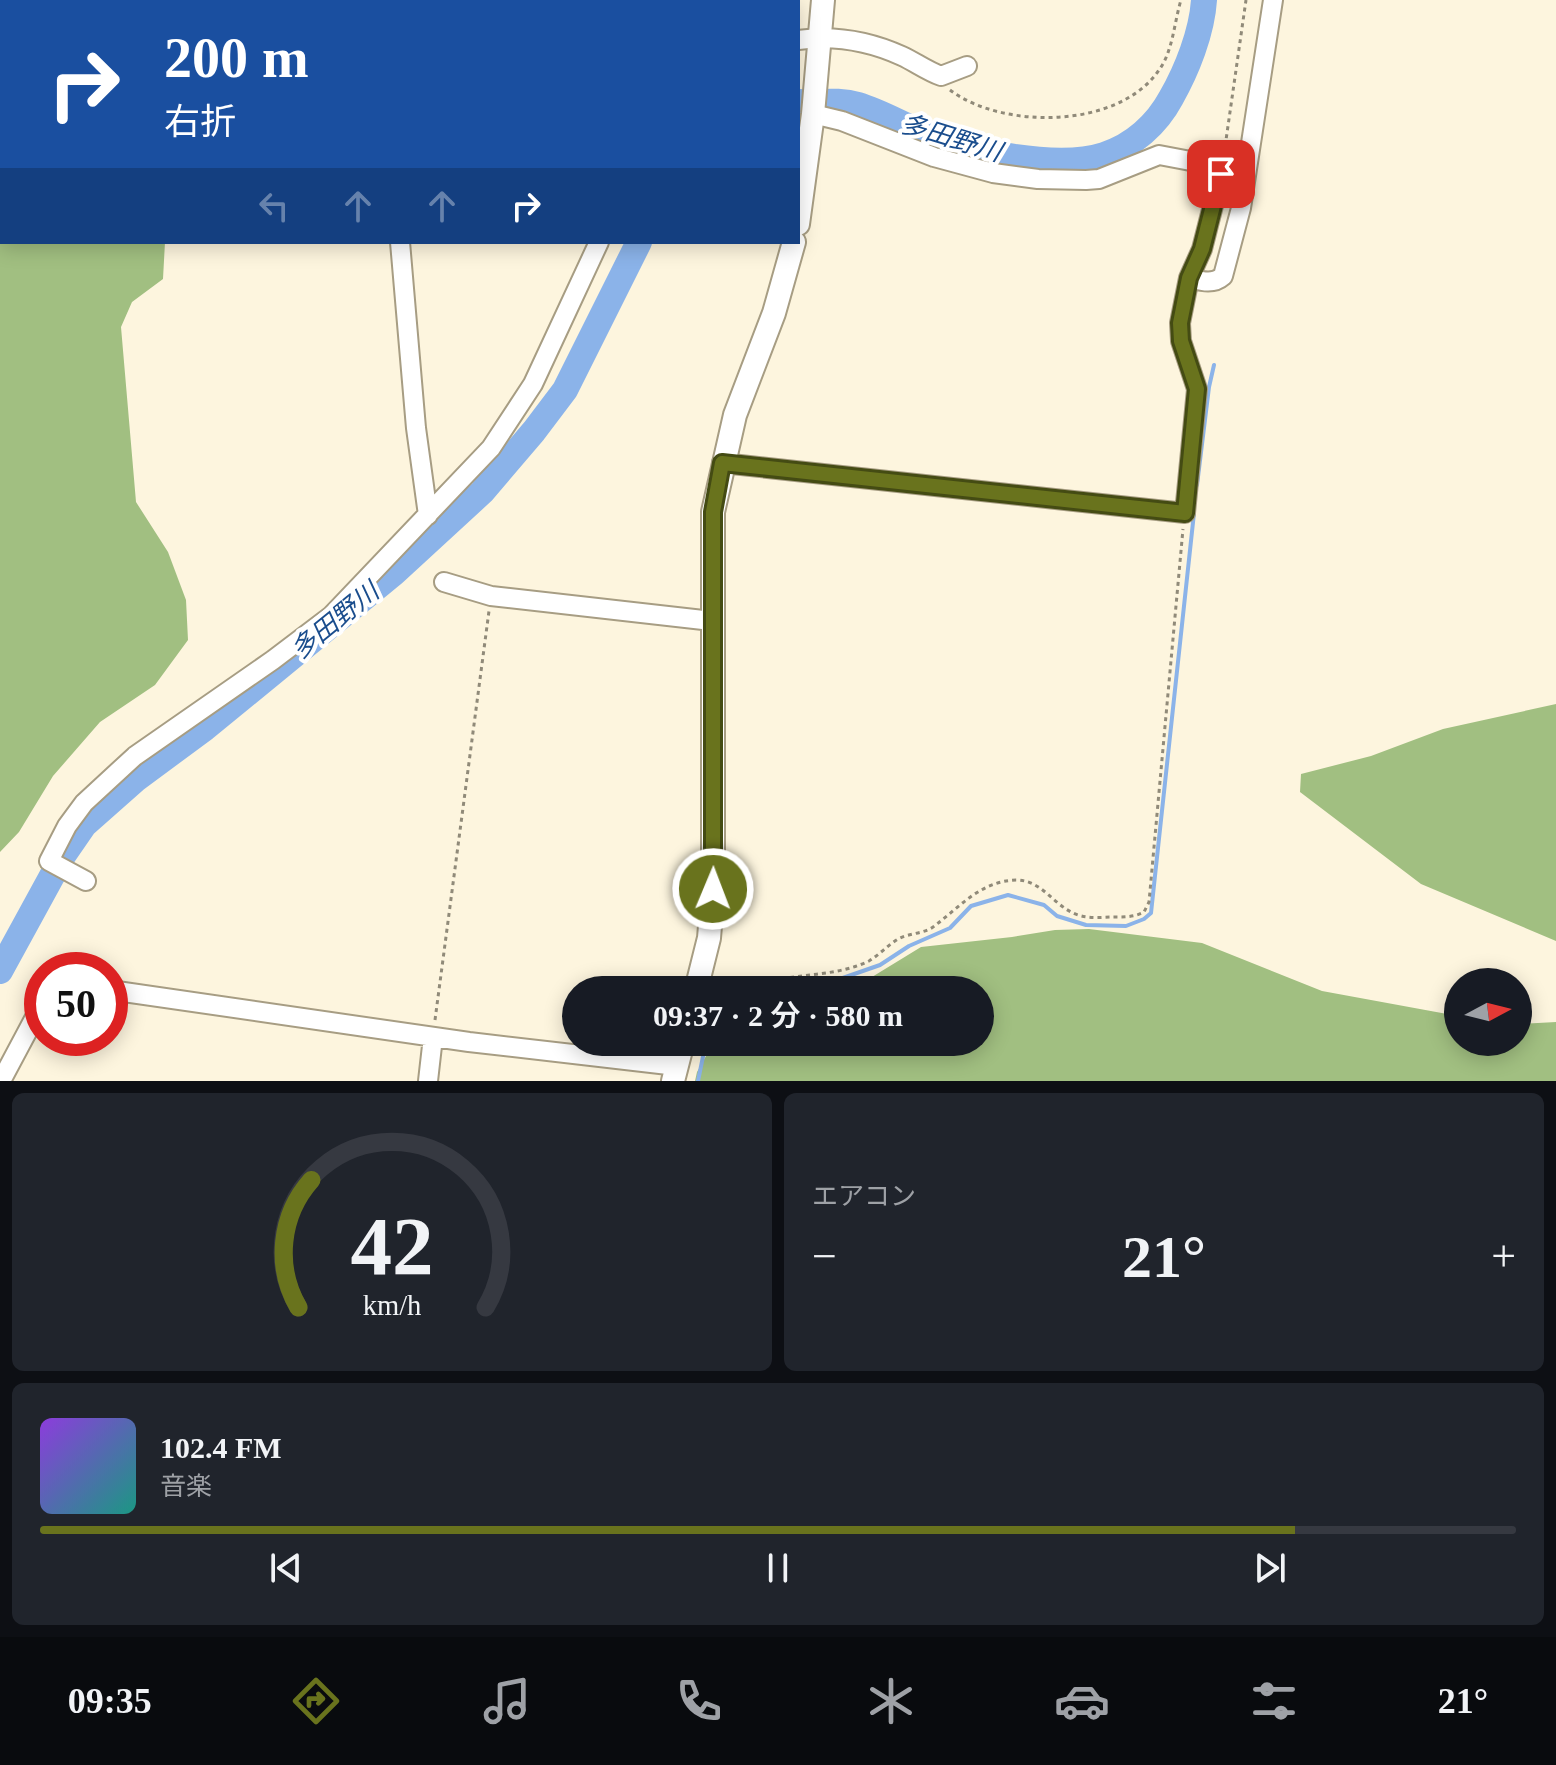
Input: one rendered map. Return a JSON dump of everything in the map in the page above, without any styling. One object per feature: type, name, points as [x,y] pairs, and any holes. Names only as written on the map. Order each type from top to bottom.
[{"type":"main road","points":[[800,209],[813,114],[808,39],[823,0]]},
{"type":"main road","points":[[700,976],[709,938],[713,889],[713,512],[735,415],[774,313],[793,244]]},
{"type":"street","points":[[1189,278],[1208,282],[1223,276],[1241,208],[1273,0]]},
{"type":"street","points":[[808,39],[837,38],[870,44],[904,56],[931,73],[944,76],[967,66]]},
{"type":"street","points":[[722,463],[1185,513],[1197,404],[1194,377],[1181,341],[1180,323],[1189,278],[1202,249],[1221,174],[1217,166],[1210,162],[1159,155],[1099,179],[1038,179],[993,173],[934,157],[842,121],[813,114]]},
{"type":"street","points":[[400,244],[416,428],[428,515]]},
{"type":"street","points":[[86,881],[49,861],[67,826],[84,803],[135,756],[331,616],[491,448],[533,384],[598,244]]},
{"type":"street","points":[[444,582],[491,596],[712,621]]},
{"type":"street","points":[[128,993],[675,1073]]},
{"type":"street","points":[[428,1081],[433,1037]]},
{"type":"street","points":[[1,1081],[24,1038]]},
{"type":"path","points":[[944,76],[948,88],[962,99],[985,108],[1038,119],[1070,117],[1107,108],[1148,84],[1161,68],[1181,0]]},
{"type":"path","points":[[1221,174],[1246,0]]},
{"type":"path","points":[[815,976],[870,960],[897,940],[931,929],[984,887],[1001,881],[1019,880],[1037,885],[1062,907],[1079,915],[1130,916],[1144,912],[1149,902],[1185,513]]},
{"type":"path","points":[[433,1037],[491,596]]},
{"type":"green space","points":[[0,244],[165,244],[163,279],[132,302],[121,327],[136,502],[168,552],[186,600],[188,640],[155,685],[100,722],[53,776],[19,832],[0,852]]},
{"type":"green space","points":[[1556,704],[1556,941],[1421,884],[1300,792],[1301,774],[1371,756],[1443,729]]},
{"type":"green space","points":[[1089,929],[1202,943],[1322,991],[1444,1013],[1444,1056],[1532,1056],[1532,1023],[1556,1022],[1556,1081],[695,1081],[706,1056],[994,1056],[994,976],[874,976],[921,947],[1055,930]]},
{"type":"waterway","name":"多田野川","points":[[800,102],[858,105],[944,141],[989,153],[1063,161],[1104,155],[1134,140],[1165,108],[1193,50],[1204,0]]},
{"type":"waterway","name":"多田野川","points":[[0,971],[64,854],[84,825],[136,779],[205,728],[394,573],[482,492],[565,390],[638,244]]},
{"type":"waterway","points":[[1197,485],[1214,365]]},
{"type":"waterway","points":[[848,976],[880,965],[909,946],[950,928],[971,906],[1008,895],[1044,905],[1057,916],[1086,925],[1126,926],[1151,913],[1194,513]]},
{"type":"waterway","points":[[698,1081],[703,1056]]},
{"type":"route","points":[[713,889],[713,512],[722,463],[1185,513],[1197,389],[1181,341],[1180,323],[1189,278],[1202,249],[1221,174]]}]
